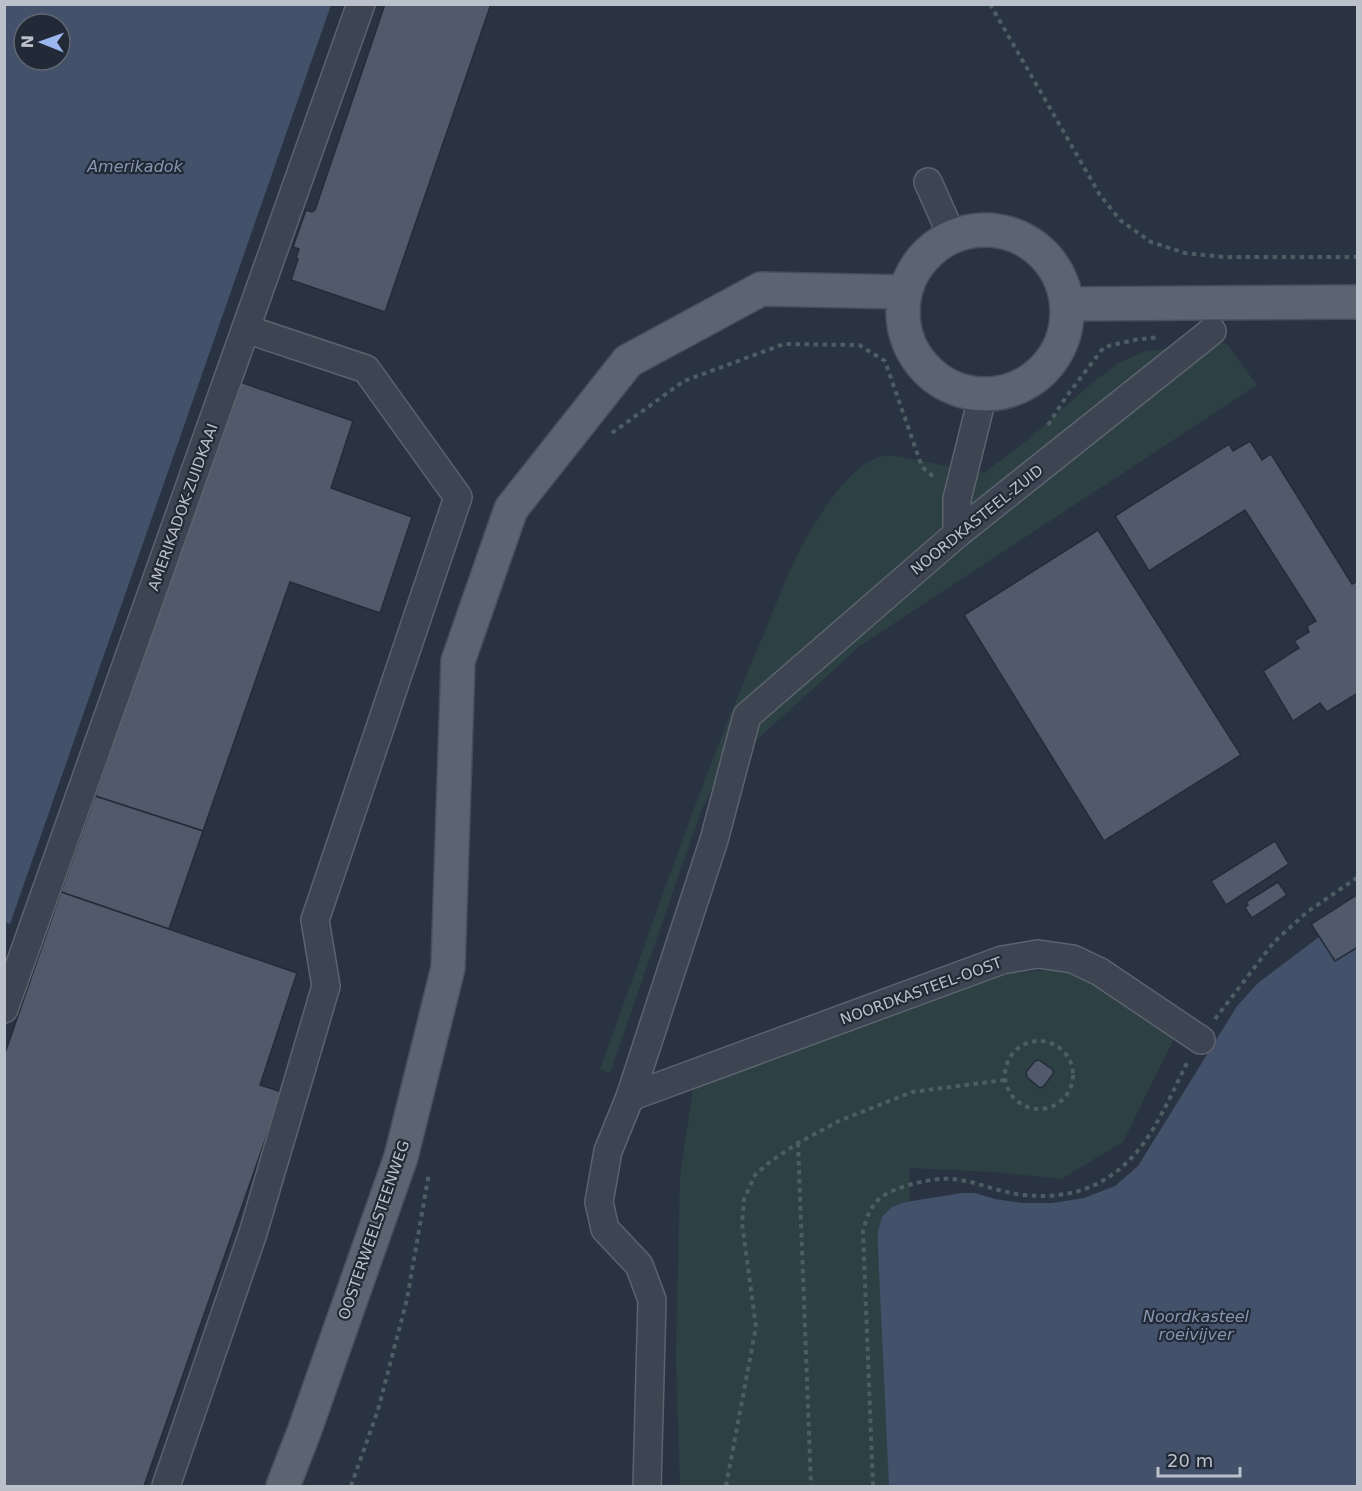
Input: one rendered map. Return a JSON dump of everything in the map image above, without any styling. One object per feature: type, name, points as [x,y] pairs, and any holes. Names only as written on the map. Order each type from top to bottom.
[{"type":"main road","points":[[977,229],[1002,231],[1026,239],[1046,255],[1060,276],[1068,304],[1066,334],[1053,361],[1031,381],[1004,393],[975,394],[946,386],[923,367],[908,342],[903,317],[905,292],[915,268],[931,249],[952,236],[977,229]]},
{"type":"main road","name":"OOSTERWEELSTEENWEG","points":[[283,1486],[312,1412],[401,1157],[448,968],[458,661],[511,509],[628,361],[761,289],[905,292]]},
{"type":"main road","points":[[1068,304],[1358,302]]},
{"type":"street","name":"AMERIKADOK-ZUIDKAAI","points":[[4,1009],[361,4]]},
{"type":"street","points":[[928,182],[952,236]]},
{"type":"street","points":[[166,1486],[254,1233],[326,986],[315,920],[458,497],[366,369],[246,329]]},
{"type":"street","name":"NOORDKASTEEL-ZUID","points":[[630,1097],[714,840],[747,716],[957,534],[1212,331]]},
{"type":"street","points":[[957,534],[957,499],[983,394]]},
{"type":"street","name":"NOORDKASTEEL-OOST","points":[[630,1097],[1002,960],[1038,954],[1073,959],[1100,972],[1202,1040]]},
{"type":"street","points":[[630,1097],[608,1151],[599,1202],[605,1229],[639,1265],[652,1300],[647,1486]]},
{"type":"path","points":[[990,4],[1100,195],[1120,220],[1151,242],[1185,253],[1223,257],[1358,257]]},
{"type":"path","points":[[1048,426],[1065,397],[1104,347],[1167,336]]},
{"type":"path","points":[[609,435],[684,381],[784,344],[859,345],[885,361],[922,467],[957,499]]},
{"type":"path","points":[[873,1486],[863,1232],[867,1215],[880,1198],[896,1190],[928,1180],[952,1179],[1023,1195],[1056,1195],[1081,1192],[1108,1178],[1134,1155],[1154,1129],[1204,1033],[1274,942],[1307,912],[1358,877]]},
{"type":"path","points":[[1036,1041],[1056,1045],[1070,1059],[1073,1070],[1069,1092],[1062,1100],[1048,1108],[1026,1107],[1008,1091],[1005,1080],[1005,1069],[1011,1054],[1026,1043],[1036,1041]]},
{"type":"path","points":[[726,1486],[756,1327],[742,1223],[744,1199],[755,1175],[798,1143],[839,1121],[912,1092],[1005,1080]]},
{"type":"path","points":[[798,1143],[812,1486]]},
{"type":"path","points":[[351,1486],[378,1410],[407,1299],[430,1170]]},
{"type":"green space","points":[[1226,343],[1257,385],[861,645],[728,766],[712,788],[700,814],[610,1073],[600,1069],[732,710],[797,555],[837,491],[867,463],[889,455],[984,473],[1029,439],[1117,364],[1145,351]]},
{"type":"green space","points":[[1071,968],[1176,1034],[1123,1142],[1061,1179],[995,1172],[909,1168],[919,1486],[680,1486],[676,1360],[680,1176],[693,1089],[994,975]]},
{"type":"water","name":"Amerikadok","points":[[4,5],[331,5],[10,924],[4,922]]},
{"type":"water","name":"Noordkasteel roeivijver","points":[[1357,908],[1357,1486],[889,1486],[878,1249],[878,1232],[882,1217],[892,1207],[906,1202],[962,1193],[975,1193],[1022,1203],[1052,1203],[1084,1198],[1115,1186],[1138,1166],[1237,1006],[1258,983]]},
{"type":"building","points":[[385,4],[491,4],[385,312],[291,280],[299,249],[293,247],[306,210],[312,212],[315,210]]},
{"type":"building","points":[[237,381],[353,421],[331,488],[412,517],[380,613],[290,582],[203,831],[95,796]]},
{"type":"building","points":[[1250,441],[1262,460],[1271,454],[1352,584],[1358,581],[1358,693],[1327,712],[1320,703],[1293,721],[1263,671],[1299,648],[1294,641],[1309,632],[1307,626],[1316,621],[1245,510],[1149,571],[1115,516],[1229,444],[1233,451]]},
{"type":"building","points":[[1098,530],[1241,755],[1104,841],[964,615]]},
{"type":"building","points":[[95,796],[203,831],[169,929],[61,892]]},
{"type":"building","points":[[1275,841],[1289,864],[1226,905],[1211,881]]},
{"type":"building","points":[[1278,882],[1287,895],[1252,918],[1245,908],[1248,905],[1246,902]]},
{"type":"building","points":[[61,892],[297,973],[260,1085],[282,1092],[144,1486],[4,1486],[4,1056]]},
{"type":"building","points":[[1358,894],[1358,947],[1335,961],[1311,924]]},
{"type":"building","points":[[1039,1060],[1053,1070],[1053,1074],[1040,1088],[1027,1077],[1026,1072],[1035,1061]]}]
